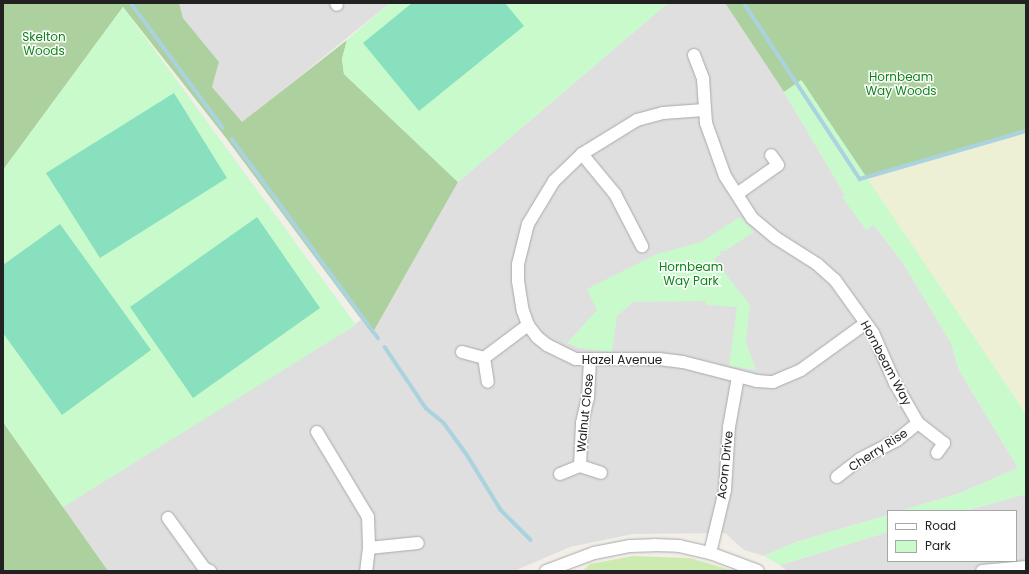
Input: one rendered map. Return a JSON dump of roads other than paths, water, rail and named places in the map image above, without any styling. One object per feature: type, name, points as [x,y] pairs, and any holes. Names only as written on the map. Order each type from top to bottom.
[{"type":"street","name":"Hornbeam Way","points":[[694,55],[703,79],[704,110],[718,161],[737,194],[752,218],[765,229],[826,271],[866,323],[878,343],[895,383],[918,423],[944,443],[937,453]]},
{"type":"street","name":"Hazel Avenue","points":[[704,110],[663,113],[644,118],[615,132],[582,154],[554,181],[523,237],[518,280],[528,325],[547,346],[576,359],[590,361],[659,359],[683,362],[757,381],[785,378],[801,370],[866,323]]},
{"type":"street","points":[[582,154],[615,194],[642,246]]},
{"type":"street","points":[[737,194],[778,165],[771,155]]},
{"type":"street","points":[[484,358],[528,325]]},
{"type":"street","points":[[462,352],[484,358]]},
{"type":"street","points":[[484,358],[488,382]]},
{"type":"street","name":"Walnut Close","points":[[580,466],[582,423],[588,398],[590,361]]},
{"type":"street","name":"Acorn Drive","points":[[710,552],[725,490],[729,427],[738,377]]},
{"type":"street","name":"Cherry Rise","points":[[837,477],[860,459],[897,440],[918,423]]},
{"type":"street","points":[[317,432],[368,517],[369,548],[366,571]]},
{"type":"street","name":"Walnut Close","points":[[560,474],[580,466],[601,473]]},
{"type":"street","points":[[168,518],[204,568],[210,571]]},
{"type":"street","points":[[369,548],[418,543]]},
{"type":"street","points":[[546,571],[568,567],[594,553],[630,546],[679,546],[710,552],[758,571]]},
{"type":"street","points":[[982,571],[1026,567]]},
{"type":"waterway","points":[[131,3],[223,128]]},
{"type":"waterway","points":[[744,3],[860,179],[1026,131]]},
{"type":"waterway","points":[[232,139],[378,338]]},
{"type":"waterway","points":[[385,347],[426,408],[444,423],[466,453],[501,510],[531,540]]},
{"type":"park label","name":"Skelton Woods","points":[[44,44]]},
{"type":"park label","name":"Hornbeam Way Woods","points":[[901,84]]},
{"type":"park label","name":"Hornbeam Way Park","points":[[691,274]]}]
